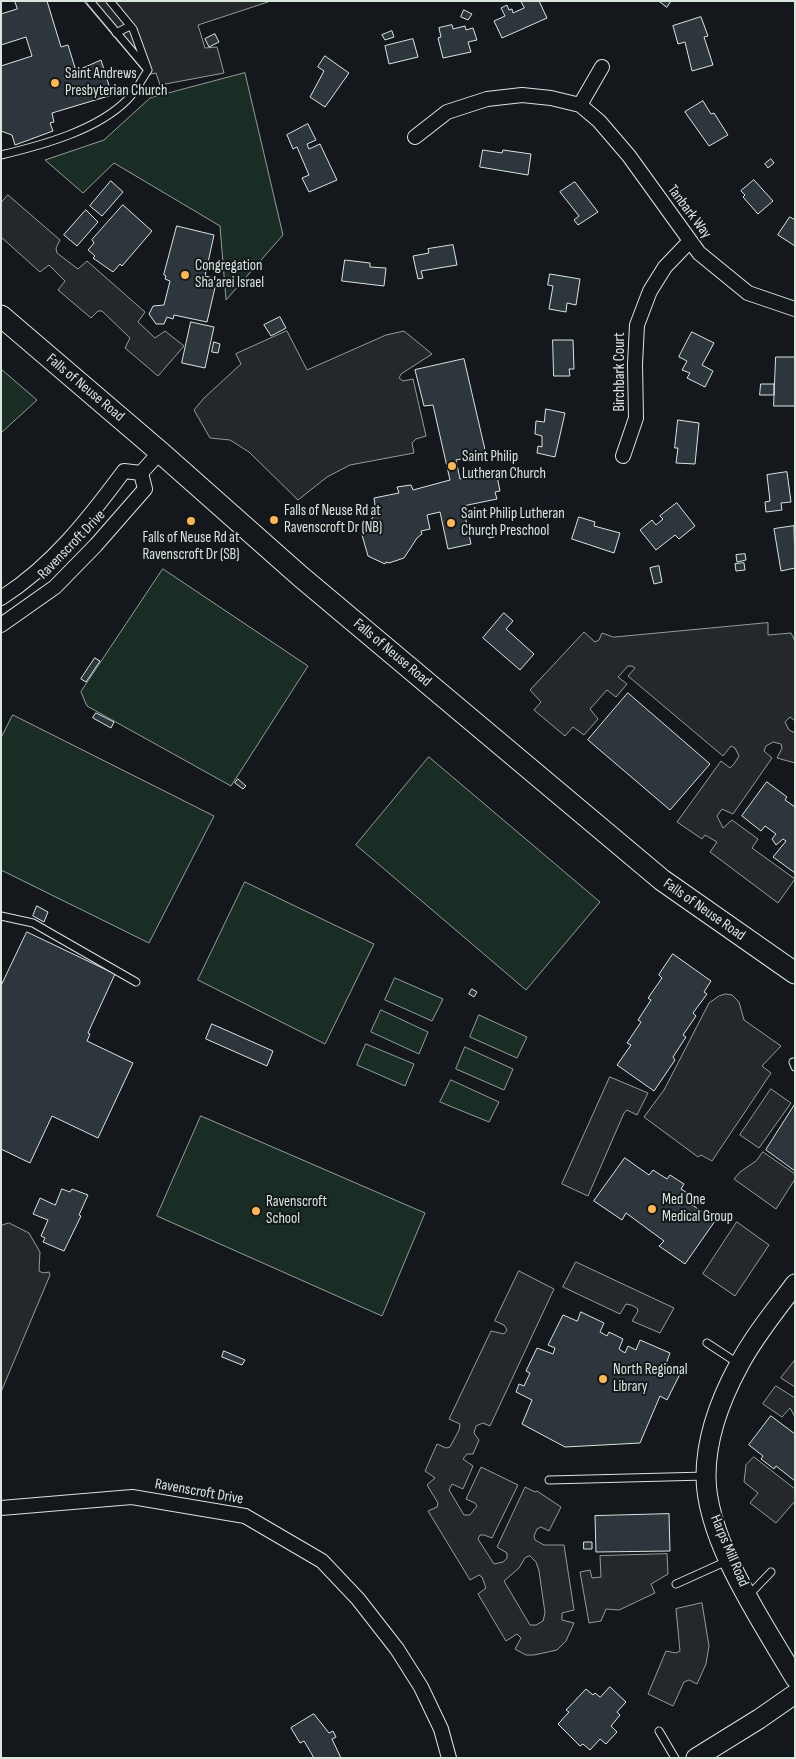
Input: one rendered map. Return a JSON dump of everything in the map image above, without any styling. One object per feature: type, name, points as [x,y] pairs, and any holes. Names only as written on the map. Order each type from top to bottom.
[{"type":"main road","name":"Falls of Neuse Road","points":[[1,316],[160,452],[300,576],[662,880],[788,964]]},
{"type":"street","points":[[580,105],[602,67]]},
{"type":"street","name":"Tanbark Way","points":[[415,137],[448,112],[487,99],[522,95],[551,98],[580,105],[600,121],[629,156],[689,242],[705,258],[748,293],[795,309]]},
{"type":"street","name":"Birchbark Court","points":[[623,456],[636,418],[635,364],[637,325],[650,291],[665,267],[689,242]]},
{"type":"street","points":[[141,473],[160,452]]},
{"type":"street","name":"Ravenscroft Drive","points":[[1,598],[34,573],[70,539],[124,471],[141,473],[146,489],[96,545],[45,596],[1,625]]},
{"type":"street","name":"Harps Mill Road","points":[[795,1284],[739,1364],[714,1421],[706,1476],[712,1519],[730,1560],[748,1596],[795,1678]]},
{"type":"street","name":"Ravenscroft Drive","points":[[1,1508],[132,1498],[245,1516],[322,1561],[358,1599],[397,1649],[421,1687],[441,1729],[449,1758]]},
{"type":"street","points":[[696,1758],[795,1694]]},
{"type":"lane","points":[[90,1],[148,70]]},
{"type":"lane","points":[[110,1],[130,26],[148,70]]},
{"type":"lane","points":[[116,32],[130,26]]},
{"type":"lane","points":[[1,155],[87,128],[112,113],[130,98],[148,70]]},
{"type":"lane","points":[[1,916],[33,923],[136,982]]},
{"type":"lane","points":[[708,1343],[739,1364]]},
{"type":"lane","points":[[549,1480],[706,1476]]},
{"type":"lane","points":[[676,1584],[730,1560]]},
{"type":"lane","points":[[748,1596],[772,1572]]},
{"type":"lane","points":[[659,1731],[675,1758]]},
{"type":"green space","points":[[245,73],[283,235],[226,300],[220,226],[114,163],[83,193],[45,160],[104,140],[150,98]]},
{"type":"green space","points":[[1,369],[37,400],[1,433]]},
{"type":"green space","points":[[163,569],[308,666],[231,786],[87,706],[81,692]]},
{"type":"green space","points":[[13,715],[214,816],[149,943],[1,870],[1,738]]},
{"type":"green space","points":[[429,757],[600,902],[526,990],[356,845]]},
{"type":"green space","points":[[245,882],[374,944],[325,1044],[198,980]]},
{"type":"green space","points":[[395,978],[443,999],[432,1021],[385,1000]]},
{"type":"green space","points":[[381,1010],[428,1032],[419,1054],[371,1032]]},
{"type":"green space","points":[[479,1015],[527,1037],[517,1058],[470,1037]]},
{"type":"green space","points":[[366,1044],[414,1064],[405,1086],[357,1065]]},
{"type":"green space","points":[[465,1047],[513,1069],[504,1090],[456,1069]]},
{"type":"green space","points":[[451,1080],[499,1102],[489,1122],[440,1102]]},
{"type":"green space","points":[[201,1116],[425,1213],[382,1316],[157,1216]]},
{"type":"shaded area","points":[[84,1],[271,1],[198,25],[205,48],[217,47],[224,73],[160,85],[156,73],[147,75]]},
{"type":"shaded area","points":[[8,195],[60,240],[56,248],[57,253],[78,269],[87,261],[145,312],[138,322],[155,338],[165,331],[184,346],[158,376],[125,348],[130,338],[102,311],[98,311],[91,318],[58,290],[65,281],[49,265],[40,272],[1,237],[1,203]]},
{"type":"shaded area","points":[[287,331],[307,370],[386,335],[404,331],[432,354],[401,374],[399,378],[403,381],[413,379],[426,436],[416,439],[412,443],[414,453],[350,465],[327,477],[298,500],[249,452],[230,440],[210,438],[194,410],[204,398],[241,364],[236,354]]},
{"type":"shaded area","points":[[768,623],[768,635],[791,633],[795,641],[795,721],[790,717],[785,722],[789,730],[795,733],[795,763],[777,758],[782,748],[781,744],[773,742],[766,746],[764,751],[772,758],[733,814],[722,809],[717,816],[723,828],[732,820],[758,839],[752,848],[795,879],[778,903],[710,852],[717,842],[705,835],[702,839],[677,822],[721,761],[730,768],[734,764],[739,756],[735,748],[731,746],[723,756],[628,676],[635,668],[632,666],[628,666],[618,677],[627,684],[616,697],[607,690],[590,709],[598,719],[584,735],[573,727],[565,736],[534,710],[541,702],[530,690],[584,632],[595,642],[599,640],[602,633],[613,637]]},
{"type":"shaded area","points":[[732,995],[739,1002],[744,1020],[781,1046],[762,1066],[771,1073],[712,1161],[701,1155],[698,1157],[644,1117],[664,1090],[709,1003],[719,996]]},
{"type":"shaded area","points":[[610,1077],[648,1093],[637,1115],[627,1110],[624,1113],[588,1196],[562,1184]]},
{"type":"shaded area","points":[[771,1089],[791,1103],[759,1148],[740,1135]]},
{"type":"shaded area","points":[[763,1152],[795,1174],[795,1179],[776,1209],[734,1179],[740,1172],[756,1161]]},
{"type":"shaded area","points":[[737,1222],[769,1245],[735,1296],[703,1274]]},
{"type":"shaded area","points":[[9,1223],[29,1233],[40,1252],[39,1271],[43,1273],[49,1272],[50,1275],[1,1392],[1,1226]]},
{"type":"shaded area","points":[[576,1262],[674,1308],[660,1333],[632,1321],[638,1311],[637,1308],[631,1305],[626,1304],[620,1314],[563,1287]]},
{"type":"shaded area","points":[[519,1271],[554,1289],[490,1426],[483,1423],[476,1426],[474,1433],[479,1440],[473,1454],[467,1454],[463,1459],[473,1466],[463,1489],[452,1484],[449,1490],[464,1515],[470,1515],[477,1506],[466,1499],[481,1467],[518,1485],[492,1538],[480,1535],[478,1539],[494,1564],[503,1562],[507,1558],[507,1553],[497,1547],[525,1487],[535,1492],[537,1491],[561,1507],[549,1531],[541,1527],[537,1529],[534,1536],[535,1540],[544,1545],[564,1545],[574,1610],[562,1613],[562,1620],[574,1623],[566,1641],[557,1650],[534,1655],[526,1655],[515,1649],[521,1638],[517,1634],[506,1641],[478,1594],[486,1588],[482,1577],[479,1575],[470,1580],[428,1511],[437,1507],[438,1503],[427,1485],[435,1478],[425,1471],[437,1444],[446,1448],[450,1447],[459,1430],[460,1424],[449,1419],[491,1331],[504,1334],[507,1330],[504,1325],[495,1321]],"holes":[[[530,1556],[536,1562],[545,1613],[543,1621],[536,1625],[530,1625],[504,1581],[519,1568],[525,1558]]]},
{"type":"shaded area","points":[[795,1360],[795,1387],[781,1378]]},
{"type":"shaded area","points":[[776,1386],[795,1398],[795,1417],[790,1408],[782,1417],[763,1404]]},
{"type":"shaded area","points":[[754,1457],[795,1489],[795,1501],[776,1523],[750,1503],[758,1493],[744,1482],[746,1465]]},
{"type":"shaded area","points":[[667,1554],[668,1574],[651,1584],[655,1593],[619,1610],[606,1609],[601,1621],[589,1623],[580,1572],[590,1570],[592,1578],[601,1577],[600,1556]]},
{"type":"shaded area","points":[[702,1603],[709,1646],[706,1664],[697,1684],[689,1680],[684,1682],[673,1706],[648,1694],[666,1651],[676,1653],[680,1651],[676,1609]]},
{"type":"building","name":"Saint Andrews Presbyterian Church","points":[[15,1],[47,1],[61,47],[68,45],[76,71],[101,60],[112,95],[52,113],[54,122],[50,123],[53,131],[15,145],[12,135],[1,131],[1,66],[32,56],[26,37],[1,45],[1,14],[17,9]]},
{"type":"building","points":[[521,1],[539,1],[547,18],[502,38],[494,21],[505,16],[501,8],[507,5],[509,10],[512,9],[513,13],[524,8]]},
{"type":"building","points":[[659,1],[671,1],[667,7]]},
{"type":"building","points":[[464,10],[472,14],[468,20],[461,17]]},
{"type":"building","points":[[701,17],[708,36],[704,37],[713,65],[692,71],[685,42],[678,44],[673,26]]},
{"type":"building","points":[[452,25],[453,29],[465,26],[466,30],[473,28],[477,40],[468,42],[471,52],[443,58],[438,38],[441,37],[439,28]]},
{"type":"building","points":[[392,31],[394,37],[385,40],[382,35]]},
{"type":"building","points":[[215,34],[219,42],[209,47],[205,39]]},
{"type":"building","points":[[413,39],[418,57],[389,64],[385,46]]},
{"type":"building","points":[[325,56],[349,73],[325,107],[310,97],[324,71],[318,67]]},
{"type":"building","points":[[703,101],[711,114],[714,113],[728,135],[709,146],[685,112]]},
{"type":"building","points":[[308,124],[316,140],[307,144],[309,149],[320,144],[337,180],[309,192],[302,178],[309,175],[297,147],[293,149],[287,135]]},
{"type":"building","points":[[483,150],[502,153],[503,150],[531,154],[528,175],[480,167]]},
{"type":"building","points":[[771,159],[774,163],[768,168],[765,164]]},
{"type":"building","points":[[754,180],[773,201],[758,214],[743,197],[745,195],[741,191]]},
{"type":"building","points":[[111,181],[123,192],[102,216],[90,206]]},
{"type":"building","points":[[575,182],[598,212],[578,225],[574,220],[579,216],[560,192]]},
{"type":"building","points":[[123,205],[152,231],[122,266],[120,264],[113,272],[93,258],[95,256],[88,250],[94,243],[92,240]]},
{"type":"building","points":[[86,210],[98,222],[77,246],[64,235]]},
{"type":"building","points":[[790,217],[795,220],[795,246],[778,235]]},
{"type":"building","name":"Congregation Sha'arei Israel","points":[[177,226],[214,235],[205,276],[217,279],[207,322],[174,315],[173,319],[167,317],[164,324],[156,324],[149,314],[153,306],[164,305],[170,281],[165,279],[166,276],[164,275]]},
{"type":"building","points":[[453,245],[457,265],[421,271],[423,278],[418,279],[413,256],[429,253],[428,249]]},
{"type":"building","points":[[345,260],[370,263],[370,267],[386,268],[384,286],[342,281]]},
{"type":"building","points":[[550,274],[580,279],[576,305],[567,303],[566,312],[549,309],[553,286],[548,285]]},
{"type":"building","points":[[280,317],[286,328],[271,336],[264,325]]},
{"type":"building","points":[[191,322],[214,327],[205,368],[182,363]]},
{"type":"building","points":[[692,332],[714,343],[702,365],[713,371],[705,387],[687,378],[690,373],[682,370],[687,361],[679,357]]},
{"type":"building","points":[[553,340],[573,340],[574,369],[569,369],[570,376],[554,376]]},
{"type":"building","points":[[214,342],[220,344],[218,353],[212,352]]},
{"type":"building","points":[[776,357],[795,357],[795,406],[774,406]]},
{"type":"building","name":"Saint Philip Lutheran Church","points":[[464,359],[486,454],[456,460],[460,479],[490,472],[493,478],[497,476],[500,491],[495,492],[497,499],[463,506],[471,544],[448,549],[440,512],[427,515],[430,529],[421,531],[422,534],[417,538],[404,558],[389,563],[386,562],[385,564],[368,556],[362,535],[376,512],[374,498],[399,493],[397,487],[411,485],[413,490],[450,480],[433,405],[424,406],[415,370]]},
{"type":"building","points":[[761,384],[774,384],[774,395],[760,395]]},
{"type":"building","points":[[546,409],[565,413],[555,457],[537,453],[538,446],[542,447],[542,436],[535,434],[536,421],[544,422]]},
{"type":"building","points":[[678,420],[699,423],[695,464],[676,463],[678,448],[675,448]]},
{"type":"building","points":[[787,472],[791,502],[781,503],[782,510],[766,512],[765,502],[770,501],[767,475]]},
{"type":"building","points":[[677,503],[695,526],[679,539],[675,535],[656,550],[640,530],[652,520],[656,525],[663,519],[660,516]]},
{"type":"building","points":[[579,517],[595,522],[594,526],[620,533],[614,553],[572,539]]},
{"type":"building","points":[[794,526],[795,568],[781,571],[774,529]]},
{"type":"building","points":[[493,530],[494,537],[489,538],[488,531]]},
{"type":"building","points":[[745,554],[746,560],[737,562],[736,555]]},
{"type":"building","points":[[744,563],[745,570],[736,571],[735,564]]},
{"type":"building","points":[[659,566],[662,582],[654,584],[650,568]]},
{"type":"building","points":[[504,613],[513,621],[506,629],[534,654],[520,670],[483,638]]},
{"type":"building","points":[[95,658],[100,661],[86,682],[81,679]]},
{"type":"building","points":[[628,693],[710,764],[670,810],[588,740]]},
{"type":"building","points":[[96,713],[114,722],[111,728],[93,718]]},
{"type":"building","points":[[238,779],[246,786],[243,789],[235,783]]},
{"type":"building","points":[[767,782],[787,797],[785,800],[795,807],[795,873],[773,857],[786,841],[783,839],[776,845],[772,839],[776,834],[765,826],[761,831],[742,816]]},
{"type":"building","points":[[37,906],[48,912],[44,922],[33,916]]},
{"type":"building","points":[[27,932],[115,974],[88,1033],[90,1034],[87,1041],[133,1063],[98,1138],[52,1116],[30,1163],[1,1149],[1,986]]},
{"type":"building","points":[[673,954],[711,981],[704,992],[707,994],[693,1013],[696,1016],[683,1035],[686,1037],[673,1057],[675,1060],[654,1091],[617,1065],[631,1045],[627,1043],[641,1022],[638,1020],[651,1000],[648,998],[662,978],[659,975]]},
{"type":"building","points":[[472,989],[477,992],[474,997],[469,994]]},
{"type":"building","points":[[212,1024],[273,1051],[267,1066],[206,1039]]},
{"type":"building","points":[[795,1104],[795,1171],[766,1150]]},
{"type":"building","name":"Med One Medical Group","points":[[625,1158],[649,1175],[653,1170],[667,1179],[670,1175],[684,1184],[681,1189],[695,1198],[691,1204],[715,1221],[685,1264],[659,1246],[664,1241],[626,1213],[622,1220],[594,1201]]},
{"type":"building","points":[[62,1189],[70,1192],[72,1189],[88,1195],[79,1215],[81,1216],[64,1251],[43,1242],[45,1238],[41,1236],[48,1220],[33,1214],[40,1198],[55,1205]]},
{"type":"building","name":"North Regional Library","points":[[581,1312],[604,1323],[600,1332],[607,1336],[609,1332],[623,1339],[619,1349],[625,1353],[628,1346],[636,1350],[640,1340],[670,1353],[666,1364],[682,1370],[667,1400],[660,1396],[640,1443],[565,1447],[522,1424],[532,1400],[516,1392],[519,1384],[524,1386],[530,1373],[526,1371],[537,1348],[553,1354],[555,1348],[548,1345],[563,1315],[577,1321]]},
{"type":"building","points":[[224,1351],[245,1360],[242,1365],[222,1357]]},
{"type":"building","points":[[771,1416],[795,1434],[795,1481],[776,1466],[774,1469],[761,1459],[763,1456],[749,1445]]},
{"type":"building","points":[[669,1514],[670,1551],[596,1552],[595,1516]]},
{"type":"building","points":[[584,1542],[592,1542],[592,1549],[584,1549]]},
{"type":"building","points":[[610,1687],[626,1702],[617,1712],[620,1715],[611,1726],[617,1732],[606,1744],[600,1739],[590,1750],[583,1744],[580,1746],[558,1724],[569,1712],[566,1710],[586,1689],[593,1695],[595,1693],[600,1697]]},
{"type":"building","points":[[314,1714],[329,1733],[333,1731],[336,1737],[332,1739],[341,1758],[314,1758],[304,1741],[300,1743],[291,1728]]},
{"type":"place","name":"Saint Andrews Presbyterian Church","points":[[55,83]]},
{"type":"place","name":"Congregation Sha'arei Israel","points":[[185,275]]},
{"type":"place","name":"Saint Philip Lutheran Church","points":[[452,466]]},
{"type":"place","name":"Falls of Neuse Rd at Ravenscroft Dr (NB)","points":[[274,520]]},
{"type":"place","name":"Falls of Neuse Rd at Ravenscroft Dr (SB)","points":[[191,521]]},
{"type":"place","name":"Saint Philip Lutheran Church Preschool","points":[[451,523]]},
{"type":"place","name":"Med One Medical Group","points":[[652,1209]]},
{"type":"place","name":"Ravenscroft School","points":[[256,1211]]},
{"type":"place","name":"North Regional Library","points":[[603,1379]]}]
